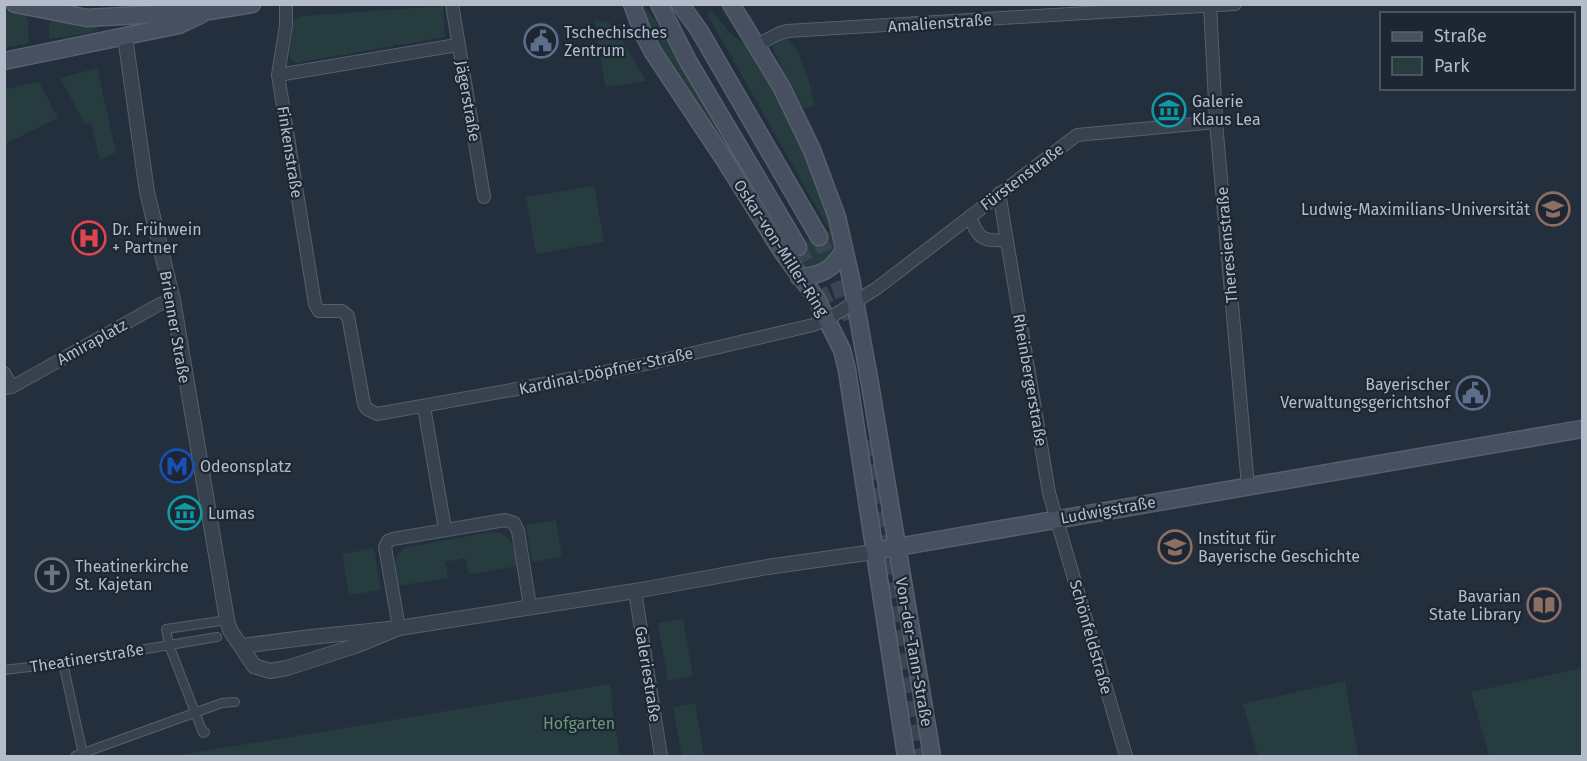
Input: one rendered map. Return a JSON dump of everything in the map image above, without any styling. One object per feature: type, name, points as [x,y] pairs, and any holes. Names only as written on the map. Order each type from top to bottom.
[{"type":"main road","points":[[15,4],[75,17],[125,10],[209,11],[252,4]]},
{"type":"main road","name":"Oskar-von-Miller-Ring","points":[[632,4],[653,52],[799,277],[816,298],[842,350],[847,370],[874,552]]},
{"type":"main road","name":"Oskar-von-Miller-Ring","points":[[653,4],[662,11],[798,247]]},
{"type":"main road","points":[[680,4],[699,30],[819,237]]},
{"type":"main road","points":[[688,4],[699,30]]},
{"type":"main road","name":"Oskar-von-Miller-Ring","points":[[731,4],[782,86],[812,150],[837,217],[855,302],[896,548]]},
{"type":"main road","name":"Brienner Straße","points":[[125,10],[125,37]]},
{"type":"main road","points":[[4,61],[179,25],[209,11]]},
{"type":"main road","points":[[799,277],[811,277],[836,265],[844,250]]},
{"type":"main road","name":"Ludwigstraße","points":[[874,552],[1582,429]]},
{"type":"main road","name":"Von-der-Tann-Straße","points":[[896,548],[932,756]]},
{"type":"main road","name":"Von-der-Tann-Straße","points":[[874,552],[906,756]]},
{"type":"street","name":"Finkenstraße","points":[[286,4],[286,26],[278,75],[314,299],[319,311],[342,311],[348,316],[364,404],[372,412],[383,414]]},
{"type":"street","name":"Jägerstraße","points":[[452,4],[484,197]]},
{"type":"street","name":"Amalienstraße","points":[[757,45],[787,31],[1235,4]]},
{"type":"street","name":"Theresienstraße","points":[[1210,5],[1216,122],[1248,486]]},
{"type":"street","name":"Brienner Straße","points":[[125,37],[147,192],[173,300],[227,620],[230,630],[242,646]]},
{"type":"street","points":[[278,75],[458,45]]},
{"type":"street","name":"Fürstenstraße","points":[[828,319],[892,277],[1077,135],[1216,122]]},
{"type":"street","name":"Rheinbergerstraße","points":[[999,193],[1049,493],[1056,519]]},
{"type":"street","points":[[970,216],[976,233],[989,242],[1006,240]]},
{"type":"street","name":"Amiraplatz","points":[[8,387],[160,304],[173,300]]},
{"type":"street","name":"Kardinal-Döpfner-Straße","points":[[383,414],[651,363],[804,327],[828,319]]},
{"type":"street","points":[[4,373],[8,387]]},
{"type":"street","points":[[424,407],[445,529]]},
{"type":"street","name":"Schönfeldstraße","points":[[1056,519],[1126,756]]},
{"type":"street","points":[[399,628],[385,548],[388,541],[445,529],[505,520],[514,523],[518,531],[530,606]]},
{"type":"street","name":"Ludwigstraße","points":[[635,591],[767,567],[874,552]]},
{"type":"street","points":[[399,628],[355,646],[287,668],[270,671],[254,666],[242,646],[399,628],[635,591]]},
{"type":"street","name":"Galeriestraße","points":[[635,591],[661,756]]},
{"type":"street","name":"Theatinerstraße","points":[[4,670],[63,663],[168,640],[166,629],[227,620]]},
{"type":"street","points":[[205,732],[203,733],[168,640],[217,637]]},
{"type":"street","points":[[63,663],[79,755],[222,703],[235,702]]},
{"type":"green space","points":[[644,5],[667,37],[665,38],[750,177],[790,250],[830,231],[707,14],[712,11],[731,34],[758,55],[802,138],[838,240],[833,260],[814,270],[800,267],[659,49],[647,21]]},
{"type":"green space","points":[[443,6],[445,37],[296,63],[289,57],[293,22],[302,16]]},
{"type":"green space","points":[[5,9],[27,14],[29,43],[5,48]]},
{"type":"green space","points":[[595,20],[609,23],[616,30],[646,81],[605,87]]},
{"type":"green space","points":[[51,21],[96,26],[98,30],[49,39]]},
{"type":"green space","points":[[788,38],[802,61],[815,105],[803,108],[772,47],[778,41]]},
{"type":"green space","points":[[97,68],[116,152],[100,160],[91,123],[85,124],[60,78]]},
{"type":"green space","points":[[39,82],[58,118],[5,144],[5,89]]},
{"type":"green space","points":[[594,186],[604,242],[536,254],[526,197]]},
{"type":"green space","points":[[556,520],[562,557],[532,562],[526,525]]},
{"type":"green space","points":[[492,532],[508,538],[517,566],[469,574],[465,558],[445,562],[448,578],[397,586],[396,559],[407,547]]},
{"type":"green space","points":[[374,548],[381,590],[349,595],[342,554]]},
{"type":"green space","points":[[683,619],[693,676],[668,681],[658,623]]},
{"type":"green space","points":[[1582,668],[1582,756],[1489,756],[1471,692]]},
{"type":"green space","points":[[1345,681],[1358,756],[1258,756],[1243,704]]},
{"type":"green space","name":"Hofgarten","points":[[610,684],[620,756],[175,756]]},
{"type":"green space","points":[[695,703],[704,756],[682,756],[673,707]]},
{"type":"tunnel","points":[[819,237],[852,323]]},
{"type":"tunnel","points":[[798,247],[831,313]]},
{"type":"tunnel","points":[[871,440],[921,756]]},
{"type":"place","name":"Tschechisches Zentrum","points":[[541,41]]},
{"type":"place","name":"Galerie Klaus Lea","points":[[1169,110]]},
{"type":"place","name":"Ludwig-Maximilians-Universität","points":[[1553,209]]},
{"type":"place","name":"Dr. Frühwein + Partner","points":[[89,238]]},
{"type":"place","name":"Bayerischer Verwaltungsgerichtshof","points":[[1473,393]]},
{"type":"place","name":"Odeonsplatz","points":[[177,466]]},
{"type":"place","name":"Lumas","points":[[185,513]]},
{"type":"place","name":"Institut für Bayerische Geschichte","points":[[1175,547]]},
{"type":"place","name":"Theatinerkirche St. Kajetan","points":[[52,575]]},
{"type":"place","name":"Bavarian State Library","points":[[1544,605]]}]
